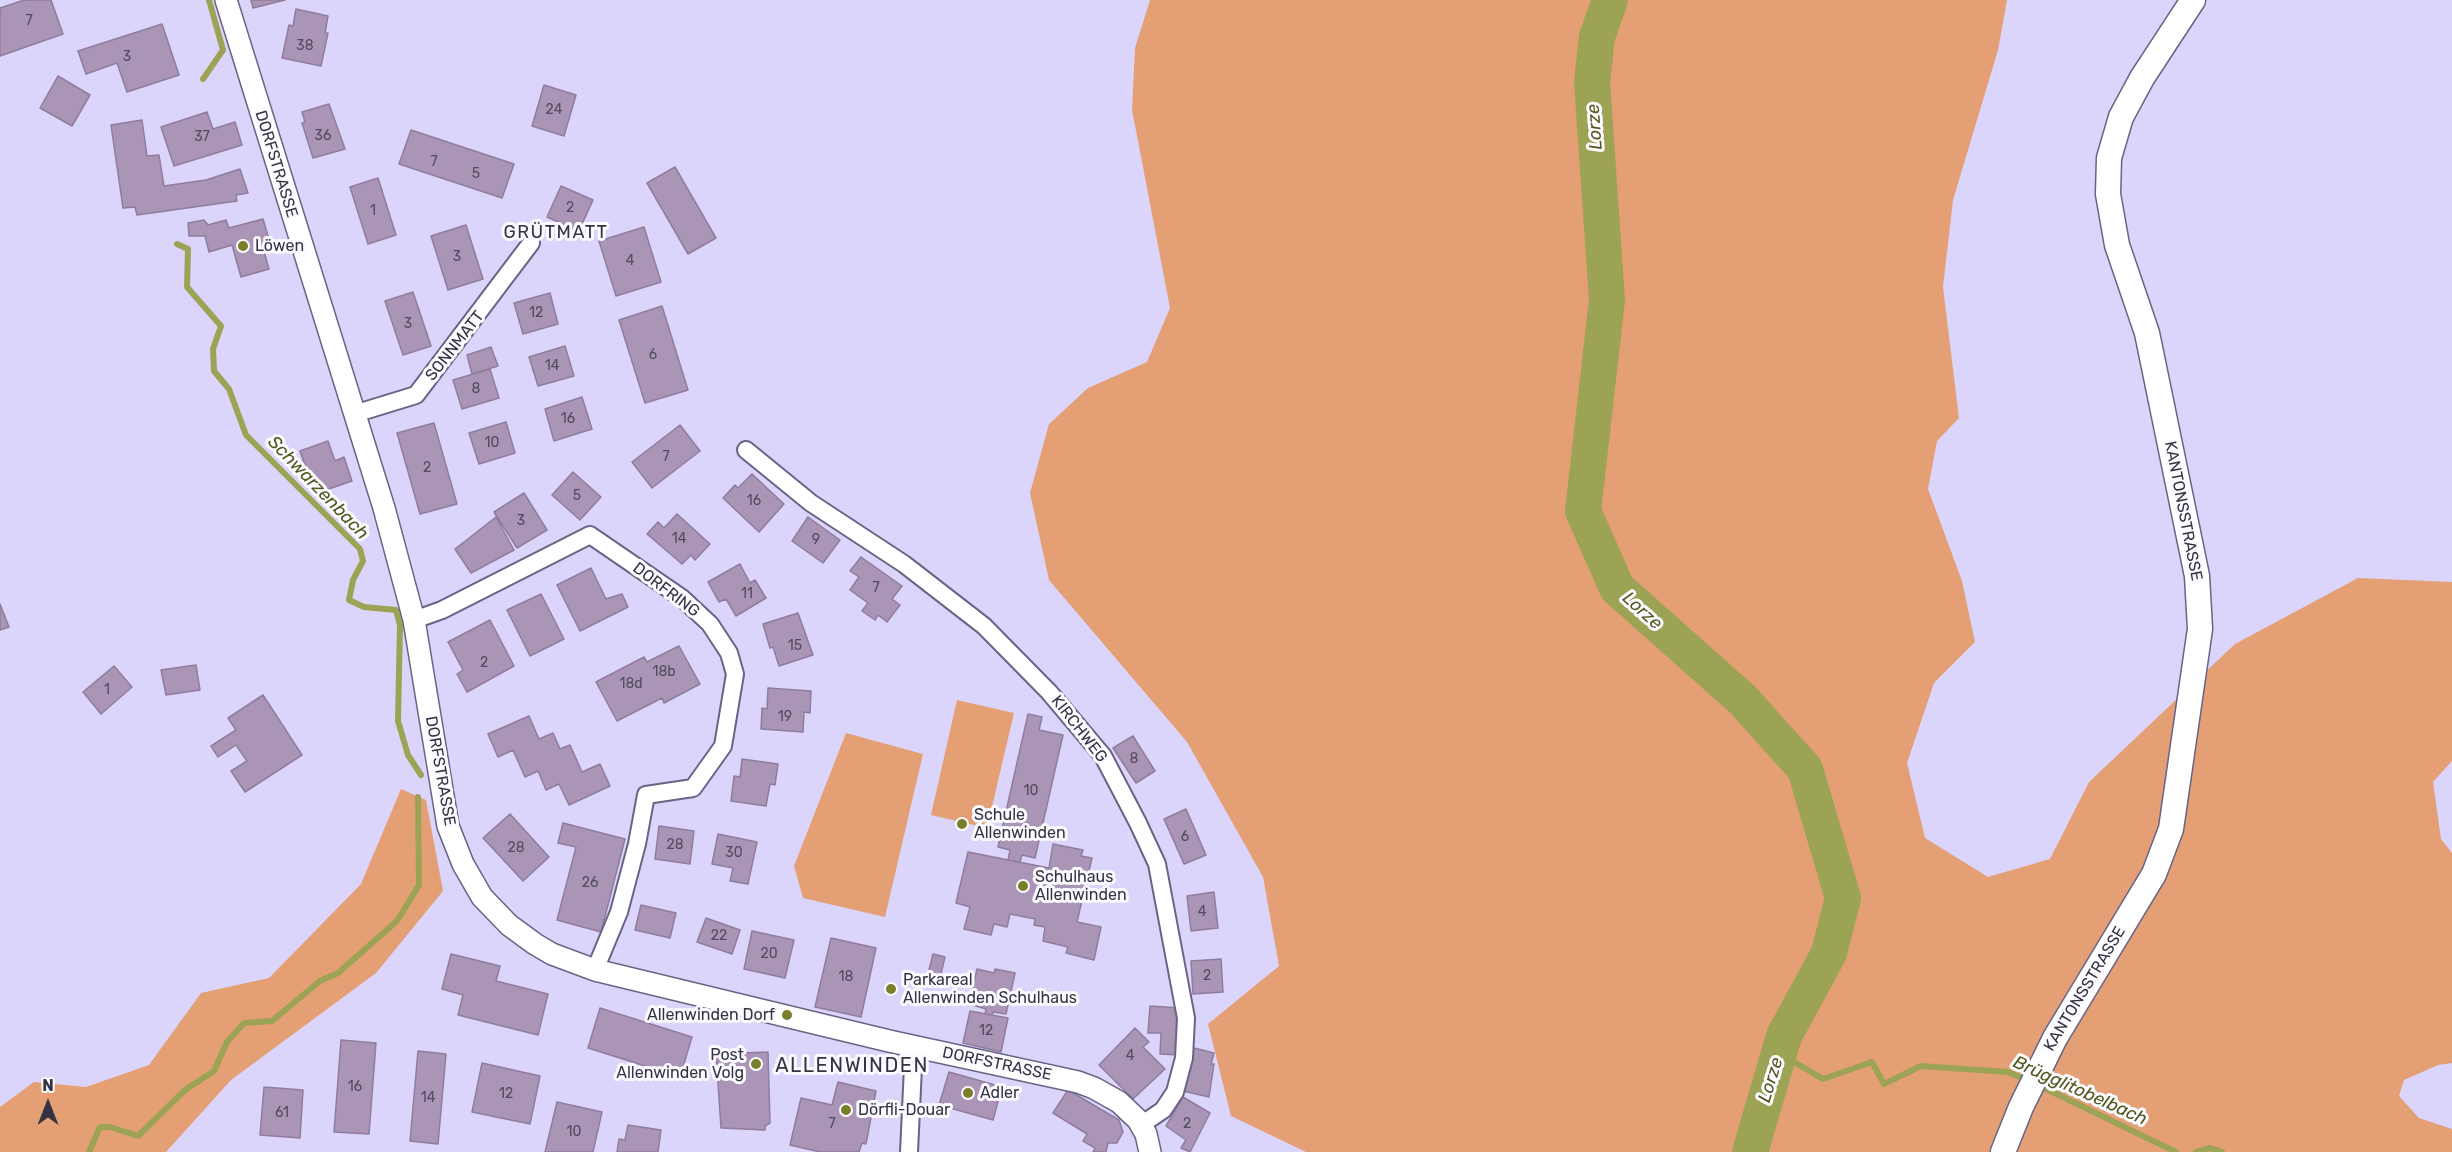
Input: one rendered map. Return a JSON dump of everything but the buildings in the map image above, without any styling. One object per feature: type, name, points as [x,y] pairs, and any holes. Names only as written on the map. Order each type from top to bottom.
[{"type":"main road","name":"KANTONSSTRASSE","points":[[2004,1149],[2055,1038],[2154,874],[2171,829],[2198,641],[2197,576],[2151,353],[2117,245],[2108,194],[2109,158],[2121,117],[2142,78],[2193,0]]},
{"type":"street","name":"DORFSTRASSE","points":[[226,0],[384,508],[414,620],[448,826],[463,864],[482,897],[509,925],[552,954],[595,970],[1078,1083],[1119,1102],[1141,1125],[1149,1152]]},
{"type":"street","name":"SONNMATT","points":[[354,414],[417,395],[531,243]]},
{"type":"street","name":"KIRCHWEG","points":[[746,450],[811,503],[904,564],[984,626],[1049,692],[1103,756],[1138,823],[1156,864],[1186,1018],[1184,1058],[1175,1092],[1163,1110],[1141,1125]]},
{"type":"street","name":"DORFRING","points":[[414,620],[442,610],[590,535],[682,598],[710,624],[729,653],[735,675],[723,746],[693,788],[646,795],[637,844],[619,912],[595,970]]},
{"type":"street","points":[[909,1152],[914,1046]]},
{"type":"shaded area","points":[[1150,0],[2007,0],[1998,50],[1953,200],[1943,287],[1959,418],[1937,441],[1928,489],[1962,581],[1975,642],[1934,683],[1907,763],[1925,838],[1988,877],[2050,859],[2089,782],[2235,644],[2358,578],[2452,582],[2452,761],[2433,782],[2441,839],[2452,853],[2452,1063],[2438,1065],[2404,1080],[2399,1096],[2419,1118],[2452,1129],[2452,1152],[1306,1152],[1231,1116],[1208,1024],[1279,966],[1263,877],[1187,742],[1049,580],[1030,493],[1049,424],[1088,388],[1147,362],[1170,308],[1132,110],[1135,48]]},
{"type":"shaded area","points":[[957,700],[1014,713],[987,828],[931,815]]},
{"type":"shaded area","points":[[846,733],[923,754],[885,917],[803,898],[794,866]]},
{"type":"shaded area","points":[[401,789],[426,800],[443,891],[376,973],[231,1080],[166,1152],[0,1152],[0,1107],[34,1082],[86,1087],[149,1065],[201,993],[269,978],[361,884]]},
{"type":"waterway","name":"Schwarzenbach","points":[[203,79],[223,50],[209,0]]},
{"type":"waterway","name":"Lorze","points":[[1610,0],[1597,37],[1592,82],[1607,300],[1583,511],[1617,588],[1743,700],[1805,769],[1843,898],[1829,953],[1784,1036],[1750,1152]]},
{"type":"waterway","name":"Schwarzenbach","points":[[177,244],[188,249],[187,287],[221,326],[213,349],[214,371],[229,389],[246,435],[360,549],[363,561],[353,580],[349,600],[364,607],[396,610],[400,625],[398,721],[408,755],[421,775]]},
{"type":"waterway","name":"Schwarzenbach","points":[[89,1152],[100,1127],[110,1127],[138,1136],[185,1090],[214,1071],[227,1042],[244,1023],[272,1021],[320,981],[338,973],[397,921],[419,885],[418,797]]},
{"type":"waterway","name":"Brügglitobelbach","points":[[1779,1053],[1823,1079],[1872,1062],[1884,1084],[1921,1066],[2008,1072],[2027,1080]]},
{"type":"waterway","name":"Brügglitobelbach","points":[[2036,1084],[2176,1152]]},
{"type":"waterway","name":"Brügglitobelbach","points":[[2196,1152],[2210,1148],[2222,1152]]},
{"type":"place","name":"Löwen","points":[[243,246]]},
{"type":"place","name":"Schule Allenwinden","points":[[962,824]]},
{"type":"place","name":"Schulhaus Allenwinden","points":[[1023,886]]},
{"type":"place","name":"Parkareal Allenwinden Schulhaus","points":[[891,989]]},
{"type":"place","name":"Allenwinden Dorf","points":[[787,1015]]},
{"type":"place","name":"Post Allenwinden Volg","points":[[756,1064]]},
{"type":"place","name":"Adler","points":[[968,1093]]},
{"type":"place","name":"Dörfli-Douar","points":[[846,1110]]},
{"type":"district","name":"GRÜTMATT","points":[[556,233]]},
{"type":"district","name":"ALLENWINDEN","points":[[852,1066]]}]
